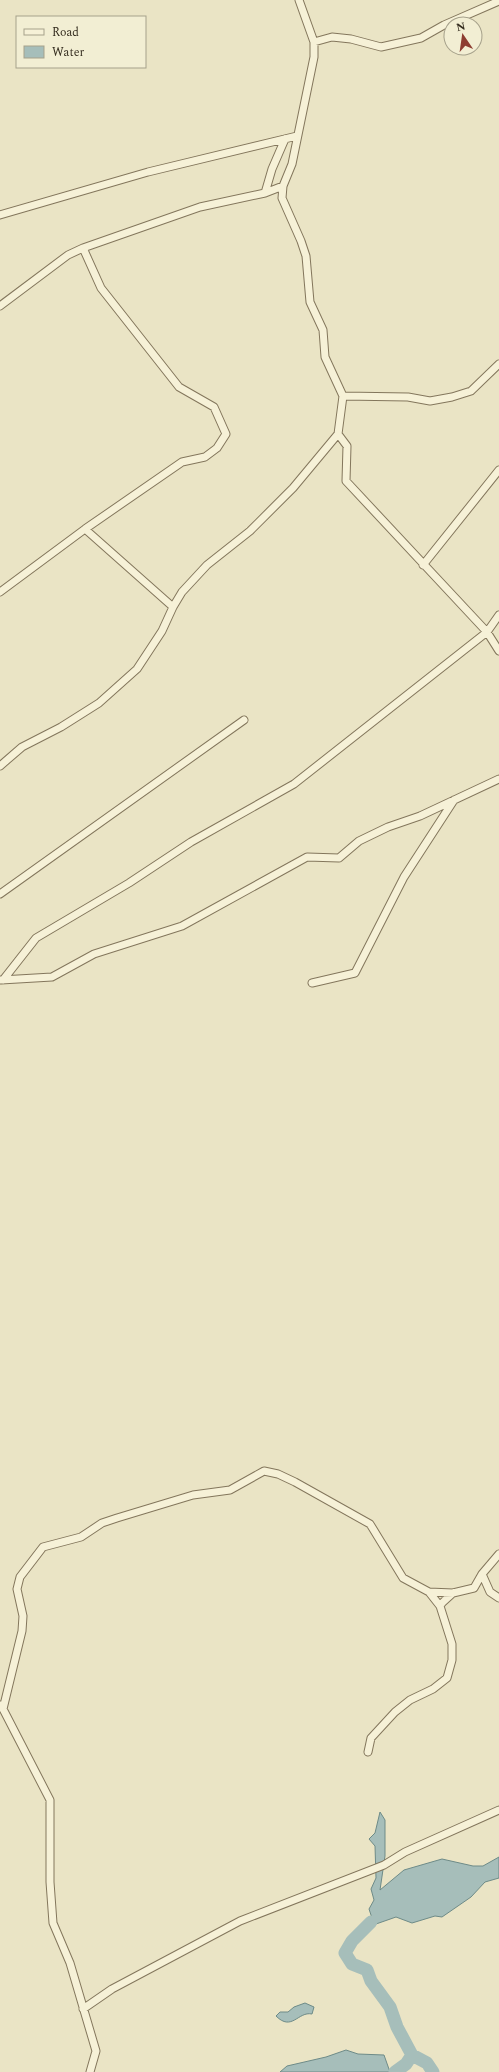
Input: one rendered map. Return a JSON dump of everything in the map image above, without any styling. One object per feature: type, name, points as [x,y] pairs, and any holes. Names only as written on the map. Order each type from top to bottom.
[{"type":"street","points":[[0,766],[22,747],[61,727],[99,703],[137,669],[162,631],[182,592],[207,565],[250,531],[293,488],[338,434],[343,396],[325,357],[323,330],[310,302],[306,256],[282,198],[283,186],[292,164],[314,57],[314,42],[299,0]]},
{"type":"street","points":[[314,42],[332,37],[351,39],[381,47],[421,38],[444,25],[499,1]]},
{"type":"street","points":[[0,215],[148,172],[297,136]]},
{"type":"street","points":[[265,193],[272,169],[285,139]]},
{"type":"street","points":[[0,306],[68,255],[83,248],[200,207],[265,193],[283,186]]},
{"type":"street","points":[[0,592],[85,529],[182,462],[205,457],[217,448],[226,434],[214,407],[179,387],[101,288],[83,248]]},
{"type":"street","points":[[343,396],[408,397],[430,401],[452,397],[471,391],[499,364]]},
{"type":"street","points":[[338,434],[347,446],[346,481],[487,632],[499,651]]},
{"type":"street","points":[[423,565],[499,470]]},
{"type":"street","points":[[85,529],[173,607]]},
{"type":"street","points":[[1,980],[36,938],[129,883],[191,842],[294,784],[487,632],[499,615]]},
{"type":"street","points":[[0,894],[244,720]]},
{"type":"street","points":[[1,980],[52,977],[94,954],[182,926],[307,857],[339,858],[359,841],[388,827],[420,816],[499,779]]},
{"type":"street","points":[[312,983],[355,973],[404,877],[455,799]]},
{"type":"street","points":[[90,2072],[96,2051],[70,1963],[53,1923],[50,1882],[50,1800],[2,1706],[22,1631],[23,1616],[17,1589],[20,1577],[43,1547],[80,1537],[102,1523],[117,1518],[193,1495],[230,1490],[264,1471],[278,1474],[295,1482],[370,1524],[403,1578],[429,1592],[440,1606],[452,1644],[452,1660],[447,1678],[433,1689],[410,1700],[395,1712],[371,1738],[368,1752]]},
{"type":"street","points":[[474,1588],[482,1574],[499,1554]]},
{"type":"street","points":[[482,1574],[490,1592]]},
{"type":"street","points":[[429,1592],[453,1593],[474,1588],[490,1592],[499,1598]]},
{"type":"street","points":[[440,1606],[453,1593]]},
{"type":"street","points":[[83,2009],[112,1989],[240,1921],[384,1865],[405,1852],[499,1810]]},
{"type":"water","points":[[380,1812],[385,1820],[385,1856],[380,1890],[404,1870],[442,1859],[473,1866],[483,1866],[499,1857],[499,1878],[485,1882],[471,1897],[442,1917],[435,1916],[412,1923],[396,1917],[376,1924],[369,1909],[374,1900],[371,1889],[376,1878],[375,1846],[369,1839],[375,1833]]},
{"type":"water","points":[[305,2003],[314,2007],[312,2014],[303,2015],[291,2022],[286,2022],[276,2016],[280,2012],[288,2012],[294,2007]]},
{"type":"water","points":[[346,2050],[358,2054],[384,2055],[390,2072],[280,2072],[287,2066],[326,2057]]},
{"type":"waterway","points":[[371,1922],[352,1941],[345,1953],[352,1964],[367,1970],[371,1981],[390,2007],[397,2027],[412,2055],[406,2064],[395,2072]]},
{"type":"waterway","points":[[412,2055],[427,2063],[433,2072]]}]
